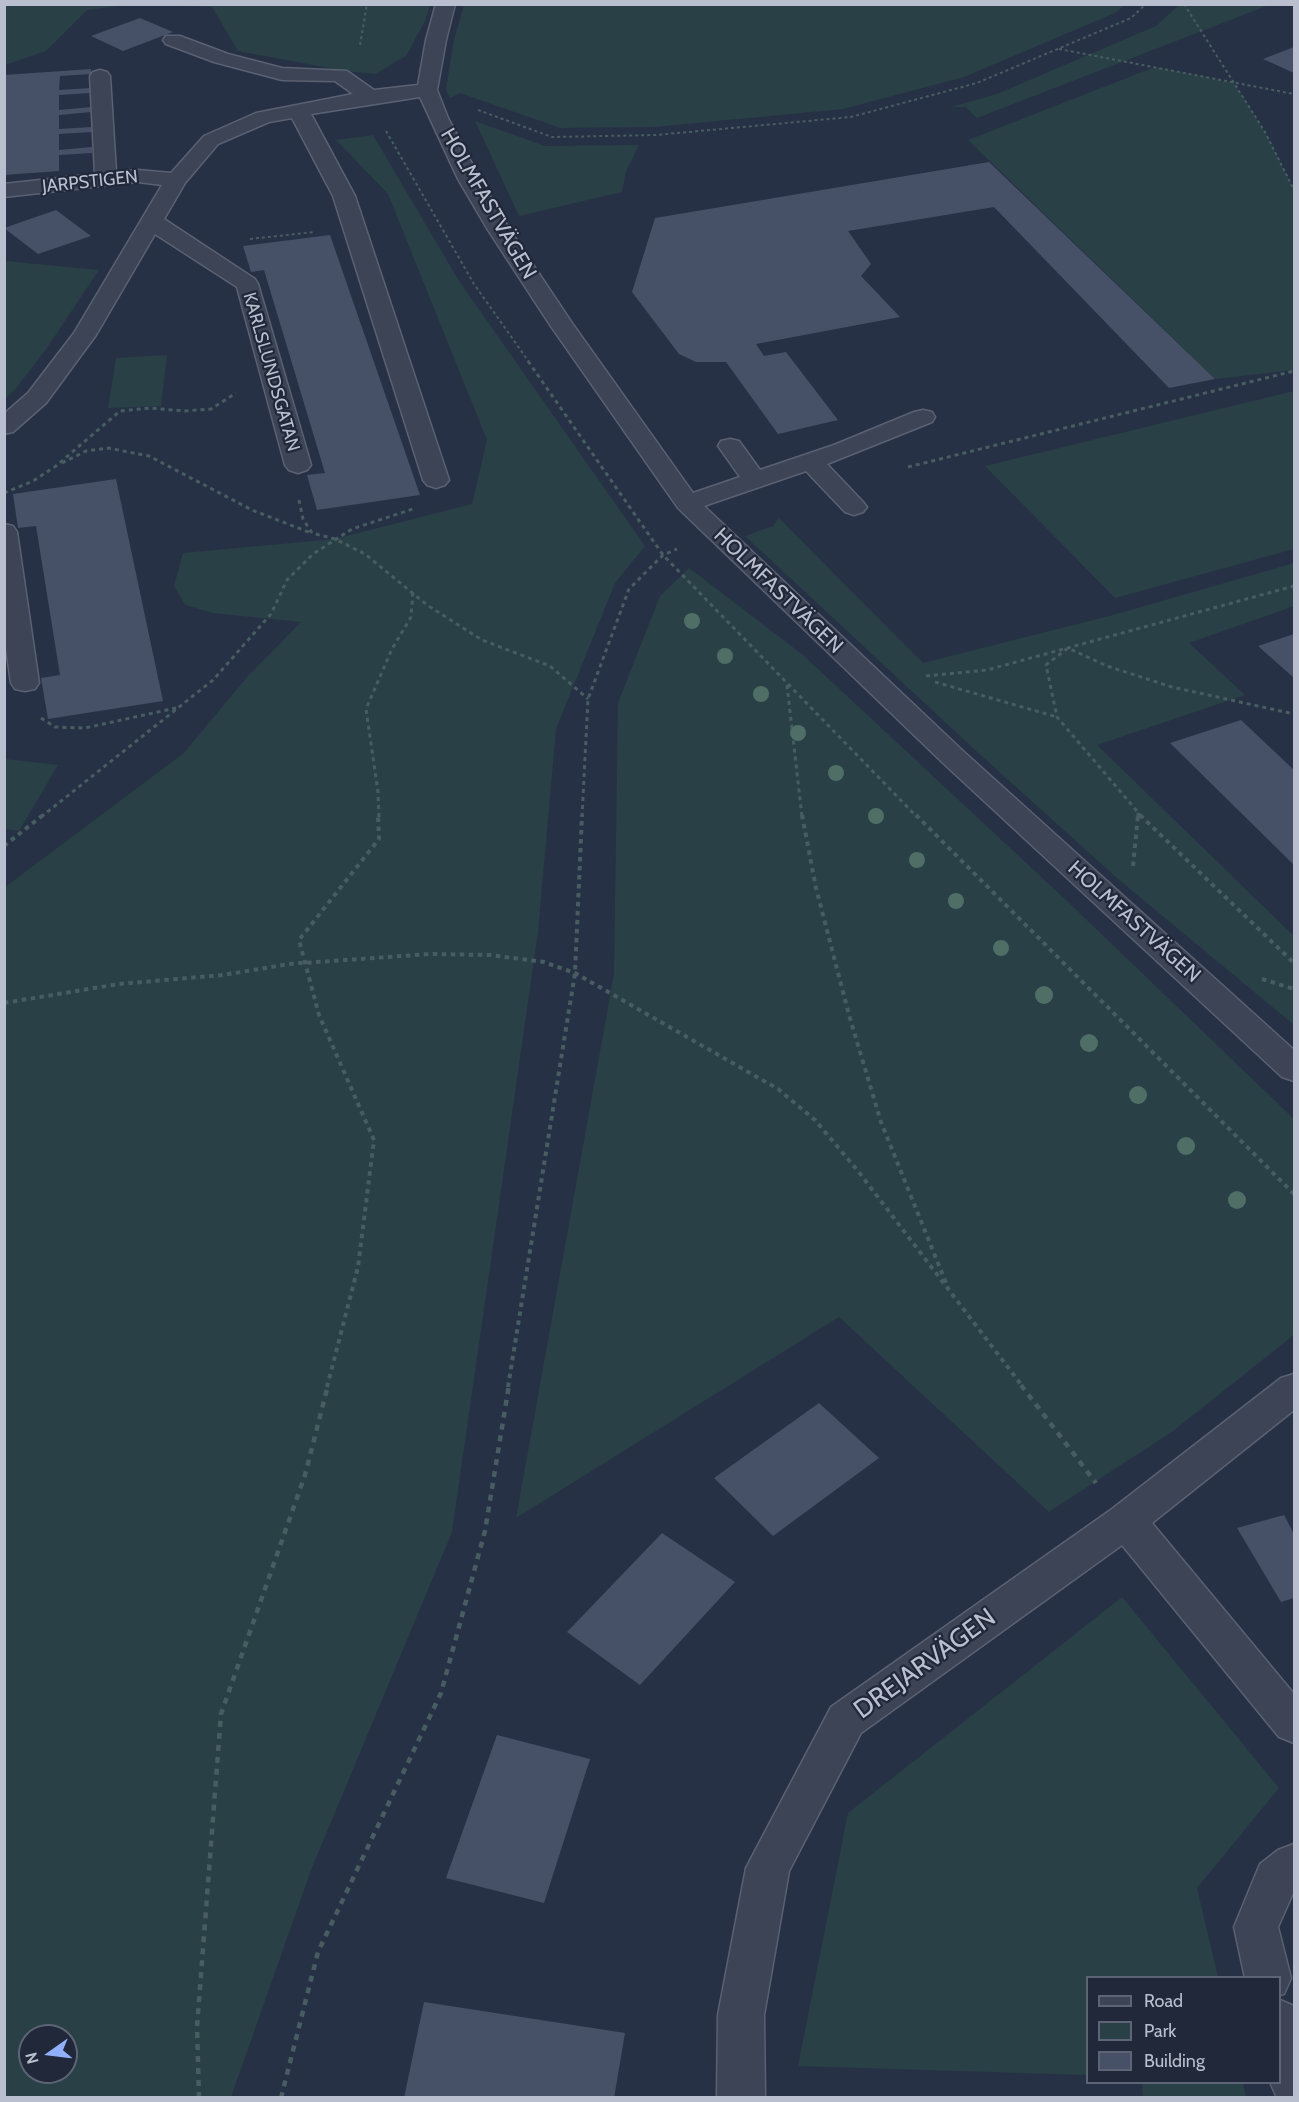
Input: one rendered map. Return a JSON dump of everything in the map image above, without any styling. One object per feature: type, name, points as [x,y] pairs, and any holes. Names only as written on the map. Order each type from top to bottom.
[{"type":"street","points":[[4,428],[37,398],[84,334],[176,180],[211,140],[262,117],[370,97],[427,90],[436,40],[446,4]]},
{"type":"street","points":[[173,40],[221,58],[282,74],[340,75],[370,97]]},
{"type":"street","points":[[99,76],[106,180]]},
{"type":"street","name":"HOLMFASTVÄGEN","points":[[427,90],[438,118],[469,179],[499,230],[562,326],[687,502],[714,531],[953,757],[1294,1069]]},
{"type":"street","points":[[298,109],[344,196],[436,480]]},
{"type":"street","name":"JARPSTIGEN","points":[[4,191],[138,176],[176,180]]},
{"type":"street","name":"KARLSLUNDSGATAN","points":[[151,221],[247,284],[298,465]]},
{"type":"street","points":[[687,502],[843,450],[923,417]]},
{"type":"street","points":[[730,446],[755,480]]},
{"type":"street","points":[[809,460],[854,507]]},
{"type":"street","points":[[4,532],[25,683]]},
{"type":"street","name":"DREJARVÄGEN","points":[[741,2097],[741,2015],[768,1868],[846,1720],[1126,1521],[1294,1389]]},
{"type":"street","points":[[1126,1521],[1294,1724]]},
{"type":"street","points":[[1268,1976],[1256,1927],[1276,1880],[1294,1865]]},
{"type":"street","points":[[1281,2027],[1294,2083]]},
{"type":"path","points":[[438,118],[462,104],[552,136],[656,135],[851,117],[976,83],[1131,18],[1146,4]]},
{"type":"path","points":[[1184,4],[1265,132],[1294,190]]},
{"type":"path","points":[[1058,49],[1294,94]]},
{"type":"path","points":[[230,274],[239,266],[238,241],[354,227]]},
{"type":"path","points":[[833,485],[1294,371]]},
{"type":"path","points":[[56,466],[120,411],[150,408],[184,411],[211,409],[251,386],[275,383]]},
{"type":"path","points":[[4,493],[33,481],[86,451],[108,448],[149,456],[252,510],[312,533],[335,539],[365,554],[413,591],[427,605],[482,640],[550,666],[588,699]]},
{"type":"path","points":[[298,465],[299,504],[303,519],[312,533]]},
{"type":"path","points":[[4,846],[213,680],[271,614],[287,580],[314,554],[352,529],[411,510],[442,496],[451,482],[436,480]]},
{"type":"path","points":[[281,2097],[318,1952],[441,1693],[484,1531],[574,973],[588,699],[629,589],[663,555],[714,531]]},
{"type":"path","points":[[663,555],[787,685],[1161,1064],[1294,1193]]},
{"type":"path","points":[[1057,717],[964,692],[920,676],[987,670],[1294,586]]},
{"type":"path","points":[[198,2097],[197,2027],[221,1714],[305,1475],[358,1267],[374,1140],[319,1014],[299,939],[380,839],[378,792],[366,709],[392,649],[411,618],[413,591]]},
{"type":"path","points":[[1068,648],[1107,666],[1172,687],[1294,714]]},
{"type":"path","points":[[1068,648],[1046,665],[1057,717],[1138,813],[1294,963]]},
{"type":"path","points":[[25,683],[29,701],[38,716],[55,727],[85,728],[176,708]]},
{"type":"path","points":[[787,685],[805,832],[816,888],[849,1015],[881,1122],[951,1294]]},
{"type":"path","points":[[4,1003],[118,984],[223,975],[305,963],[430,954],[490,955],[544,962],[574,973],[778,1089],[814,1120],[858,1171],[1126,1521]]},
{"type":"green space","points":[[5,4],[125,5],[87,10],[46,51],[5,65]]},
{"type":"green space","points":[[464,4],[1125,5],[1115,13],[964,77],[843,109],[654,127],[560,128],[460,93],[450,98],[446,89],[454,40]]},
{"type":"green space","points":[[158,5],[430,5],[426,19],[406,56],[375,74],[345,71],[238,51],[212,7]]},
{"type":"green space","points":[[1179,5],[1269,5],[977,118],[966,107],[951,107],[997,94],[1156,26]]},
{"type":"green space","points":[[1155,67],[1234,83],[1265,132],[1294,190],[1294,370],[1215,379],[968,140]]},
{"type":"green space","points":[[475,121],[545,146],[639,145],[626,171],[622,192],[519,216]]},
{"type":"green space","points":[[373,135],[459,281],[645,546],[615,583],[556,729],[538,932],[452,1532],[311,1870],[231,2097],[5,2097],[5,887],[184,753],[248,676],[301,622],[213,613],[185,605],[174,586],[183,553],[335,539],[472,504],[487,440],[388,194],[336,140]]},
{"type":"green space","points":[[5,261],[99,270],[47,348],[5,399]]},
{"type":"green space","points":[[167,355],[161,406],[108,408],[116,358]]},
{"type":"green space","points":[[1294,391],[1294,549],[1115,598],[985,466]]},
{"type":"green space","points":[[779,518],[923,663],[1113,615],[1294,563],[1294,606],[1189,643],[1245,695],[1097,745],[1294,936],[1294,1025],[1117,878],[974,749],[745,536],[773,526]]},
{"type":"green space","points":[[689,568],[803,655],[1066,900],[1294,1119],[1294,1335],[1173,1431],[1049,1512],[839,1317],[516,1518],[614,974],[618,703],[660,596]]},
{"type":"green space","points":[[5,759],[58,765],[19,831],[5,829]]},
{"type":"green space","points":[[1122,1597],[1279,1788],[1197,1888],[1218,1976],[1086,1976],[1086,2075],[798,2066],[848,1813]]},
{"type":"green space","points":[[1142,2084],[1243,2084],[1246,2097],[1143,2097]]},
{"type":"building","points":[[140,18],[173,32],[123,51],[91,36]]},
{"type":"building","points":[[1294,47],[1294,73],[1263,59]]},
{"type":"building","points":[[91,69],[91,74],[60,76],[59,90],[91,88],[91,93],[59,95],[59,110],[92,107],[91,112],[59,115],[59,129],[92,127],[92,132],[59,134],[59,150],[92,147],[92,153],[59,155],[59,171],[4,175],[4,75]]},
{"type":"building","points":[[989,162],[1215,379],[1169,388],[994,207],[848,231],[871,264],[861,276],[900,317],[756,344],[764,356],[786,352],[838,420],[778,434],[726,362],[696,362],[679,354],[632,292],[655,218]]},
{"type":"building","points":[[56,210],[91,236],[38,254],[4,228]]},
{"type":"building","points":[[330,235],[420,495],[317,510],[307,475],[325,473],[264,270],[251,272],[243,246]]},
{"type":"building","points":[[116,479],[163,701],[48,719],[41,678],[60,675],[36,526],[18,528],[13,494]]},
{"type":"building","points":[[1294,634],[1294,678],[1258,646]]},
{"type":"building","points":[[1241,720],[1294,770],[1294,865],[1170,743]]},
{"type":"building","points":[[819,1403],[879,1458],[773,1536],[714,1478]]},
{"type":"building","points":[[1284,1515],[1294,1534],[1294,1598],[1281,1602],[1237,1528]]},
{"type":"building","points":[[662,1533],[735,1582],[640,1685],[567,1632]]},
{"type":"building","points":[[497,1735],[590,1759],[544,1903],[446,1878]]},
{"type":"building","points":[[424,2002],[625,2033],[614,2098],[404,2098]]}]
